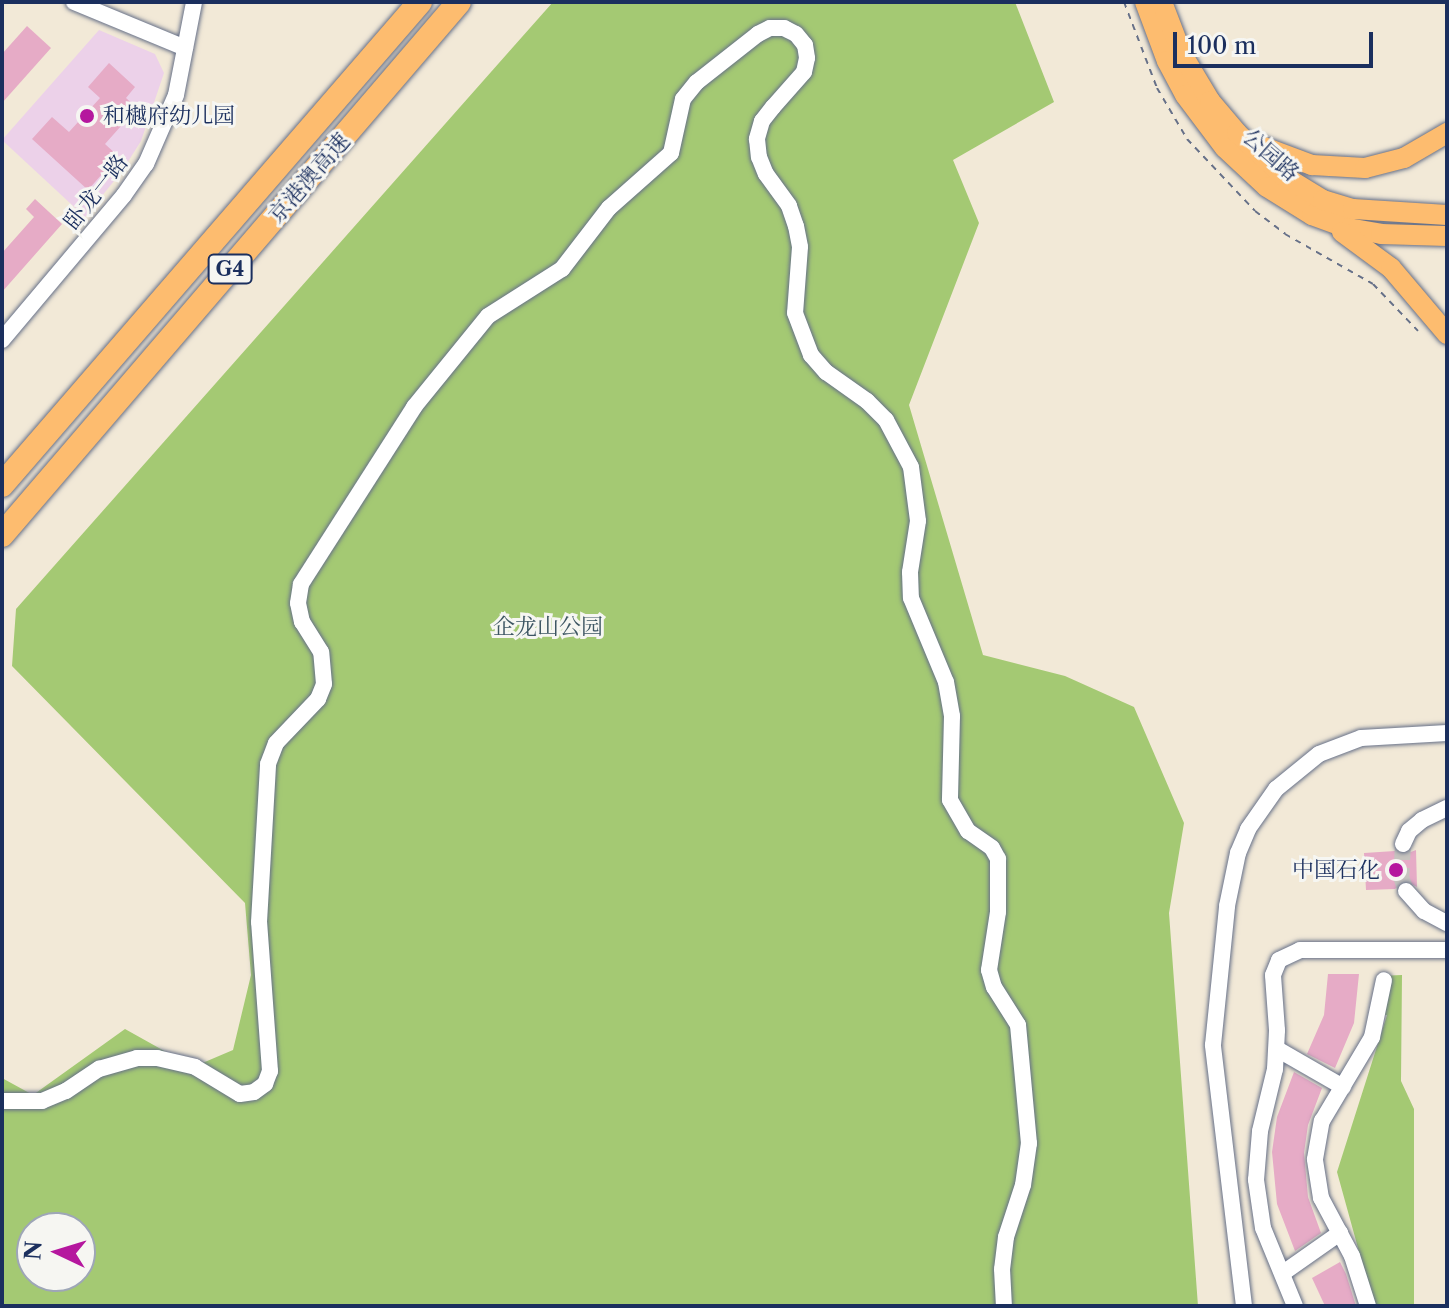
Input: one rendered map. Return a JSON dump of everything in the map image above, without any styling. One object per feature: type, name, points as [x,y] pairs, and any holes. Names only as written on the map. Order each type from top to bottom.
[{"type":"highway","name":"京港澳高速","points":[[2,485],[420,2]]},
{"type":"highway","name":"京港澳高速","points":[[2,535],[459,2]]},
{"type":"main road","name":"公园路","points":[[1145,2],[1176,80],[1210,131],[1267,187],[1329,223],[1366,232],[1447,236]]},
{"type":"main road","name":"公园路","points":[[1162,2],[1191,70],[1237,133],[1282,175],[1323,200],[1367,212],[1447,215]]},
{"type":"main road","points":[[1237,133],[1297,162],[1347,169],[1404,158],[1447,133]]},
{"type":"main road","points":[[1329,223],[1391,268],[1447,334]]},
{"type":"street","points":[[74,2],[185,48]]},
{"type":"street","name":"卧龙一路","points":[[2,340],[146,164],[170,113],[194,2]]},
{"type":"street","points":[[2,1101],[42,1101],[66,1091],[99,1069],[137,1058],[157,1058],[195,1067],[240,1094],[254,1092],[265,1084],[270,1071],[259,922],[268,764],[276,743],[318,699],[324,684],[321,652],[302,622],[298,603],[301,584],[414,407],[488,316],[562,269],[609,208],[671,153],[683,99],[697,82],[758,34],[770,28],[784,28],[796,34],[805,45],[807,58],[804,72],[762,121],[757,139],[759,157],[766,174],[789,206],[796,226],[800,247],[795,290],[798,324],[811,355],[826,372],[867,401],[886,420],[911,467],[918,521],[910,572],[911,598],[946,682],[952,716],[950,800],[968,831],[992,848],[998,859],[998,912],[989,970],[994,987],[1018,1025],[1029,1143],[1023,1185],[1006,1237],[1002,1269],[1004,1306]]},
{"type":"street","points":[[1244,1306],[1213,1045],[1227,906],[1238,853],[1248,829],[1269,797],[1299,768],[1319,754],[1361,738],[1447,733]]},
{"type":"street","points":[[1403,844],[1409,831],[1422,820],[1447,808]]},
{"type":"street","points":[[1406,891],[1424,911],[1447,923]]},
{"type":"street","points":[[1295,1306],[1263,1228],[1256,1180],[1260,1131],[1277,1049],[1273,975],[1279,960],[1288,953],[1300,950],[1447,950]]},
{"type":"street","points":[[1368,1306],[1361,1280],[1321,1198],[1315,1159],[1322,1121],[1372,1037],[1384,980]]},
{"type":"street","points":[[1277,1049],[1343,1087]]},
{"type":"street","points":[[1283,1273],[1340,1233]]},
{"type":"shaded area","name":"和樾府幼儿园","points":[[99,30],[155,54],[164,73],[141,141],[122,171],[85,217],[2,140]]},
{"type":"green space","name":"企龙山公园","points":[[553,2],[1015,2],[1054,102],[953,160],[979,223],[909,405],[983,655],[1065,676],[1134,707],[1184,823],[1169,913],[1198,1306],[2,1306],[2,1078],[33,1095],[125,1029],[193,1067],[233,1050],[251,975],[245,903],[12,666],[16,609]]},
{"type":"green space","points":[[1402,975],[1401,1081],[1414,1109],[1414,1306],[1374,1306],[1337,1172],[1387,1015],[1377,1014],[1378,976]]},
{"type":"building","points":[[27,26],[51,48],[2,103],[2,54]]},
{"type":"building","points":[[109,63],[135,87],[126,98],[137,108],[105,144],[118,156],[88,190],[32,139],[52,117],[69,132],[100,98],[88,87]]},
{"type":"building","points":[[35,199],[62,224],[2,292],[2,253],[34,217],[26,209]]},
{"type":"building","name":"中国石化","points":[[1416,850],[1417,887],[1404,880],[1395,889],[1366,890],[1364,853],[1395,851],[1403,855]]},
{"type":"building","points":[[1328,974],[1359,974],[1354,1023],[1335,1068],[1307,1054],[1324,1015]]},
{"type":"building","points":[[1294,1072],[1322,1088],[1308,1125],[1304,1153],[1308,1197],[1321,1233],[1295,1251],[1277,1204],[1272,1152],[1277,1117]]},
{"type":"building","points":[[1340,1262],[1356,1306],[1325,1306],[1312,1278]]},
{"type":"tunnel","points":[[1403,844],[1401,877],[1406,891]]},
{"type":"place","name":"和樾府幼儿园","points":[[87,116]]},
{"type":"place","name":"中国石化","points":[[1396,870]]}]
